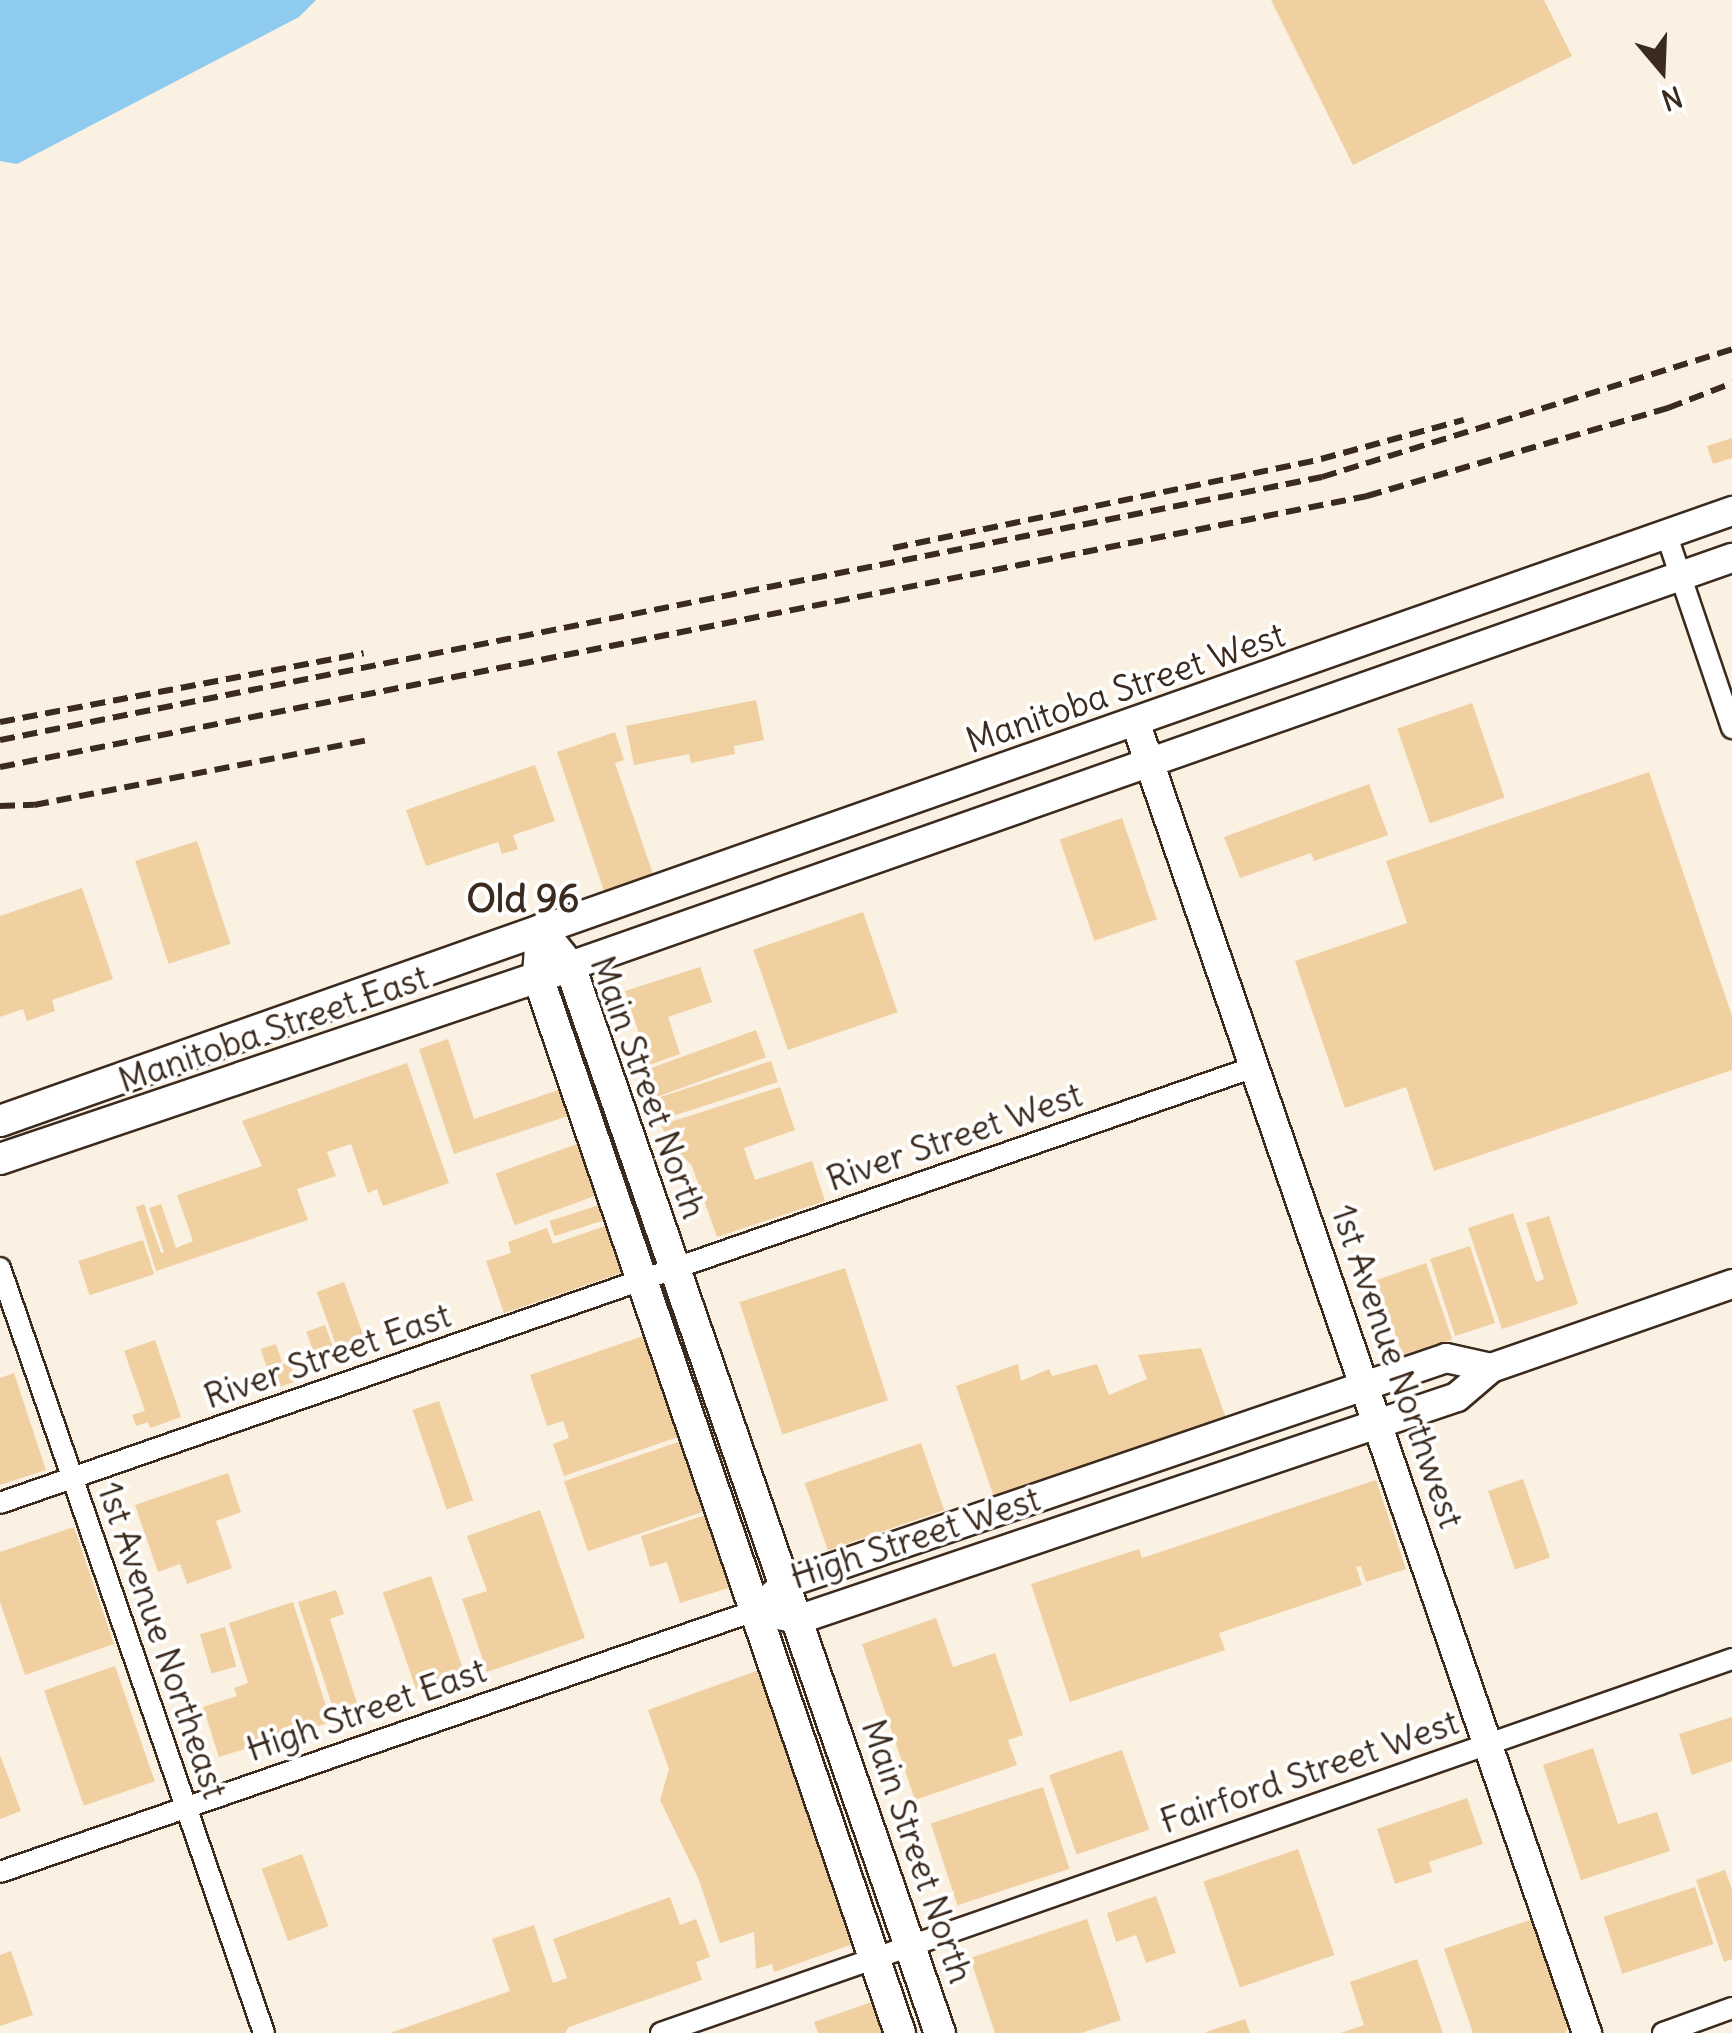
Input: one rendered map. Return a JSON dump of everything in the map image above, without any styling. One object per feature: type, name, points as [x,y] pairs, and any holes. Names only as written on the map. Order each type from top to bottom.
[{"type":"main road","name":"Manitoba Street West","points":[[541,930],[1136,724],[1732,511]]},
{"type":"main road","points":[[570,966],[1732,558]]},
{"type":"main road","name":"1st Avenue Northwest","points":[[1136,724],[1587,2033]]},
{"type":"main road","name":"Main Street North","points":[[541,930],[570,966],[800,1620],[940,2033]]},
{"type":"main road","name":"Main Street North","points":[[541,930],[538,976],[900,2033]]},
{"type":"main road","name":"Manitoba Street East","points":[[0,1122],[541,930]]},
{"type":"main road","name":"Manitoba Street East","points":[[0,1159],[570,966]]},
{"type":"main road","name":"High Street West","points":[[754,1611],[800,1620],[1457,1398],[1491,1368],[1732,1284]]},
{"type":"main road","name":"High Street West","points":[[754,1611],[787,1583],[1446,1358],[1491,1368]]},
{"type":"street","points":[[1666,534],[1732,728]]},
{"type":"street","name":"River Street West","points":[[675,1268],[1254,1066]]},
{"type":"street","name":"1st Avenue Northeast","points":[[0,1268],[264,2033]]},
{"type":"street","name":"River Street East","points":[[0,1503],[675,1268]]},
{"type":"street","name":"High Street East","points":[[0,1872],[754,1611]]},
{"type":"street","name":"Fairford Street West","points":[[661,2033],[1732,1659]]},
{"type":"street","points":[[1663,2033],[1732,2008]]},
{"type":"water","points":[[0,0],[316,0],[299,17],[17,164],[0,161]]},
{"type":"building","points":[[1271,0],[1544,0],[1572,56],[1353,165]]},
{"type":"building","points":[[1732,438],[1732,458],[1713,464],[1707,446]]},
{"type":"building","points":[[756,700],[764,740],[734,746],[735,754],[691,763],[689,754],[634,765],[626,726]]},
{"type":"building","points":[[1472,703],[1505,798],[1430,823],[1397,729]]},
{"type":"building","points":[[615,732],[624,760],[615,763],[653,874],[604,891],[557,752]]},
{"type":"building","points":[[535,765],[555,821],[513,835],[518,849],[502,854],[498,842],[426,866],[406,810]]},
{"type":"building","points":[[1649,772],[1732,1016],[1732,1070],[1434,1171],[1406,1087],[1345,1108],[1295,961],[1407,923],[1386,861]]},
{"type":"building","points":[[1369,784],[1388,835],[1314,861],[1311,853],[1240,878],[1224,837]]},
{"type":"building","points":[[1122,818],[1157,919],[1094,941],[1060,839]]},
{"type":"building","points":[[197,841],[230,944],[169,964],[135,861]]},
{"type":"building","points":[[82,888],[113,979],[52,1000],[55,1011],[27,1021],[23,1009],[0,1017],[0,916]]},
{"type":"building","points":[[863,912],[898,1012],[788,1050],[753,950]]},
{"type":"building","points":[[700,967],[712,1002],[668,1017],[680,1054],[649,1065],[625,991]]},
{"type":"building","points":[[756,1030],[766,1057],[655,1098],[645,1070]]},
{"type":"building","points":[[448,1039],[474,1119],[564,1088],[574,1114],[454,1154],[419,1049]]},
{"type":"building","points":[[771,1061],[778,1082],[658,1121],[651,1100]]},
{"type":"building","points":[[407,1063],[449,1183],[383,1206],[377,1189],[368,1193],[351,1144],[327,1152],[336,1176],[297,1189],[308,1220],[156,1271],[136,1207],[144,1204],[161,1253],[164,1252],[149,1208],[161,1204],[176,1248],[193,1241],[177,1195],[262,1166],[242,1121]]},
{"type":"building","points":[[780,1087],[795,1130],[744,1148],[755,1180],[812,1161],[825,1201],[717,1237],[692,1166],[670,1143],[661,1125]]},
{"type":"building","points":[[585,1141],[604,1193],[515,1225],[496,1173]]},
{"type":"building","points":[[599,1205],[604,1220],[554,1236],[550,1221]]},
{"type":"building","points":[[1513,1213],[1536,1282],[1544,1279],[1526,1223],[1549,1216],[1578,1304],[1502,1329],[1468,1228]]},
{"type":"building","points":[[608,1225],[624,1272],[504,1313],[486,1261],[511,1253],[508,1242],[547,1228],[553,1244]]},
{"type":"building","points":[[143,1240],[154,1274],[89,1295],[78,1261]]},
{"type":"building","points":[[1470,1246],[1495,1323],[1455,1336],[1430,1259]]},
{"type":"building","points":[[1426,1263],[1452,1340],[1403,1357],[1377,1280]]},
{"type":"building","points":[[845,1268],[888,1400],[782,1434],[739,1302]]},
{"type":"building","points":[[344,1282],[366,1341],[338,1351],[317,1292]]},
{"type":"building","points":[[325,1325],[335,1353],[316,1360],[306,1332]]},
{"type":"building","points":[[649,1334],[684,1435],[564,1476],[553,1444],[569,1438],[563,1421],[547,1426],[530,1375]]},
{"type":"building","points":[[155,1340],[181,1417],[150,1428],[148,1422],[136,1426],[132,1415],[145,1411],[124,1351]]},
{"type":"building","points":[[276,1344],[282,1362],[267,1367],[261,1349]]},
{"type":"building","points":[[1201,1348],[1227,1421],[1087,1465],[996,1503],[956,1386],[1018,1364],[1021,1381],[1049,1369],[1052,1376],[1097,1364],[1109,1395],[1147,1379],[1138,1355]]},
{"type":"building","points":[[290,1362],[297,1381],[277,1388],[270,1369]]},
{"type":"building","points":[[14,1373],[46,1470],[0,1485],[0,1378]]},
{"type":"building","points":[[439,1401],[473,1500],[447,1509],[413,1410]]},
{"type":"building","points":[[684,1440],[708,1510],[588,1551],[564,1481]]},
{"type":"building","points":[[921,1443],[944,1510],[828,1550],[805,1483]]},
{"type":"building","points":[[228,1473],[241,1512],[216,1521],[232,1568],[187,1584],[180,1564],[158,1572],[135,1505]]},
{"type":"building","points":[[1523,1479],[1550,1557],[1515,1570],[1488,1491]]},
{"type":"building","points":[[1376,1480],[1406,1569],[1366,1582],[1361,1566],[1356,1567],[1362,1585],[1219,1633],[1225,1650],[1070,1702],[1031,1584],[1139,1549],[1142,1558]]},
{"type":"building","points":[[540,1510],[585,1638],[487,1672],[462,1599],[487,1591],[467,1536]]},
{"type":"building","points":[[712,1513],[735,1586],[680,1603],[667,1562],[650,1567],[641,1536]]},
{"type":"building","points":[[74,1527],[114,1644],[25,1675],[0,1602],[0,1552]]},
{"type":"building","points":[[431,1576],[464,1672],[416,1689],[383,1593]]},
{"type":"building","points":[[336,1590],[344,1614],[330,1619],[359,1709],[336,1717],[298,1602]]},
{"type":"building","points":[[293,1602],[331,1722],[219,1757],[203,1707],[237,1696],[234,1688],[248,1683],[229,1623]]},
{"type":"building","points":[[936,1618],[953,1667],[995,1653],[1023,1735],[1008,1740],[1017,1765],[915,1800],[862,1644]]},
{"type":"building","points":[[225,1627],[236,1666],[211,1674],[200,1634]]},
{"type":"building","points":[[115,1666],[155,1781],[84,1806],[44,1690]]},
{"type":"building","points":[[765,1668],[786,1727],[786,1756],[856,1943],[774,1972],[772,1964],[756,1969],[754,1932],[720,1943],[699,1880],[660,1800],[669,1769],[648,1710]]},
{"type":"building","points":[[1732,1717],[1732,1761],[1692,1775],[1679,1734]]},
{"type":"building","points":[[1593,1748],[1618,1824],[1657,1812],[1670,1851],[1581,1880],[1543,1765]]},
{"type":"building","points":[[1122,1750],[1149,1829],[1077,1854],[1049,1775]]},
{"type":"building","points":[[0,1755],[21,1811],[0,1819]]},
{"type":"building","points":[[1043,1787],[1070,1869],[957,1905],[931,1823]]},
{"type":"building","points":[[1467,1798],[1483,1844],[1429,1862],[1432,1872],[1395,1884],[1377,1829]]},
{"type":"building","points":[[1298,1849],[1334,1955],[1240,1987],[1203,1882]]},
{"type":"building","points":[[302,1854],[328,1926],[288,1941],[262,1869]]},
{"type":"building","points":[[1725,1870],[1732,1889],[1732,1959],[1724,1962],[1696,1880]]},
{"type":"building","points":[[1695,1887],[1714,1944],[1622,1974],[1604,1917]]},
{"type":"building","points":[[1156,1896],[1176,1953],[1146,1963],[1136,1935],[1116,1942],[1107,1913]]},
{"type":"building","points":[[670,1897],[680,1925],[696,1919],[710,1957],[696,1962],[702,1980],[569,2027],[565,2033],[390,2033],[510,1991],[492,1939],[534,1925],[553,1983],[567,1978],[553,1939]]},
{"type":"building","points":[[1087,1919],[1121,2020],[1081,2033],[995,2033],[970,1958]]},
{"type":"building","points":[[1533,1919],[1569,2024],[1565,2033],[1473,2033],[1444,1949]]},
{"type":"building","points":[[11,1951],[33,2015],[0,2026],[0,1955]]},
{"type":"building","points":[[1417,1959],[1443,2033],[1341,2033],[1364,2025],[1350,1982]]},
{"type":"building","points":[[875,2001],[886,2033],[818,2033],[814,2022]]},
{"type":"building","points":[[1245,2019],[1250,2033],[1206,2032]]},
{"type":"railway","points":[[0,740],[1322,477],[1732,349]]},
{"type":"railway","points":[[0,767],[1367,496],[1668,408],[1732,383]]},
{"type":"railway","points":[[893,548],[1321,459],[1464,420]]},
{"type":"railway","points":[[0,722],[364,653]]},
{"type":"railway","points":[[0,806],[34,805],[373,739]]},
{"type":"district","name":"Old 96","points":[[523,899]]}]
